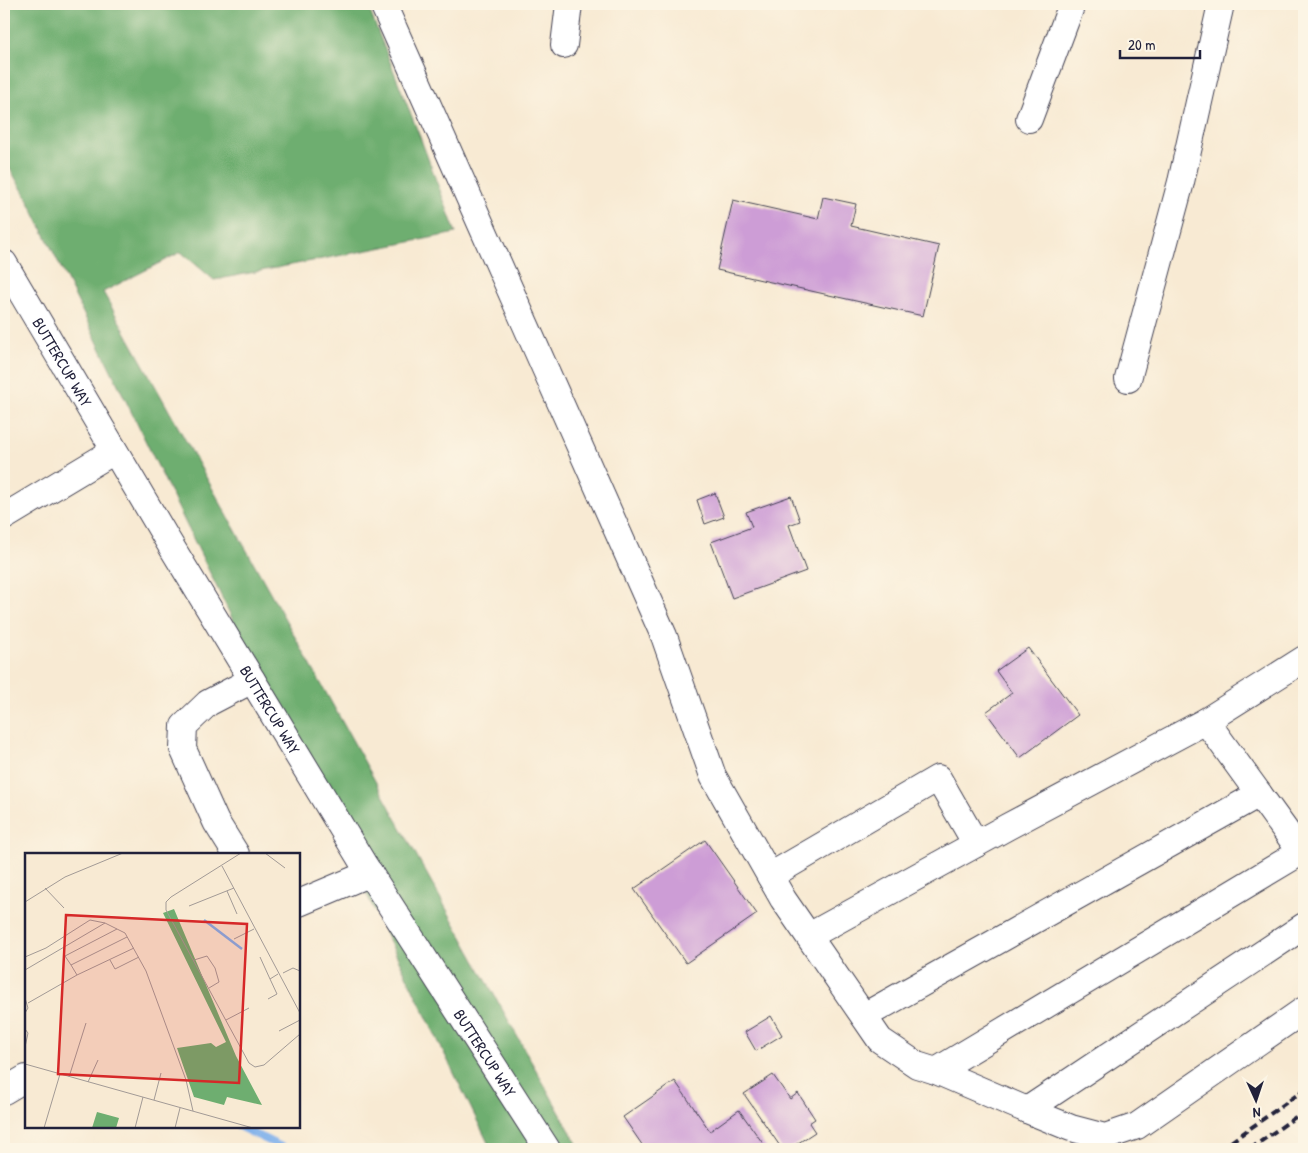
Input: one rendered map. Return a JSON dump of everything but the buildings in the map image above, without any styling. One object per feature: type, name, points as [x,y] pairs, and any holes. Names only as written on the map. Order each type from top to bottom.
[{"type":"street","points":[[383,4],[664,636],[713,776],[783,899],[880,1040],[917,1065],[936,1070],[1071,1128],[1105,1137],[1136,1126],[1304,1010]]},
{"type":"street","points":[[564,45],[569,4]]},
{"type":"street","points":[[1029,119],[1072,4]]},
{"type":"street","points":[[1128,379],[1181,182],[1222,4]]},
{"type":"street","name":"BUTTERCUP WAY","points":[[4,263],[114,451],[370,874],[547,1149]]},
{"type":"street","points":[[4,517],[114,451]]},
{"type":"street","points":[[809,936],[1206,720],[1304,659]]},
{"type":"street","points":[[235,853],[216,822],[183,748],[184,726],[208,703],[252,680]]},
{"type":"street","points":[[936,1070],[1301,852],[1206,720]]},
{"type":"street","points":[[770,876],[938,778],[976,844]]},
{"type":"street","points":[[864,1016],[1259,794]]},
{"type":"street","points":[[300,903],[370,874]]},
{"type":"street","points":[[1027,1110],[1304,926]]},
{"type":"street","points":[[4,1091],[25,1079]]},
{"type":"green space","points":[[4,4],[367,4],[456,233],[214,280],[181,252],[103,292],[580,1149],[491,1149],[27,198],[4,159]]},
{"type":"waterway","points":[[242,1128],[286,1149]]},
{"type":"railway","points":[[1221,1149],[1304,1090]]},
{"type":"railway","points":[[1250,1149],[1304,1111]]}]
